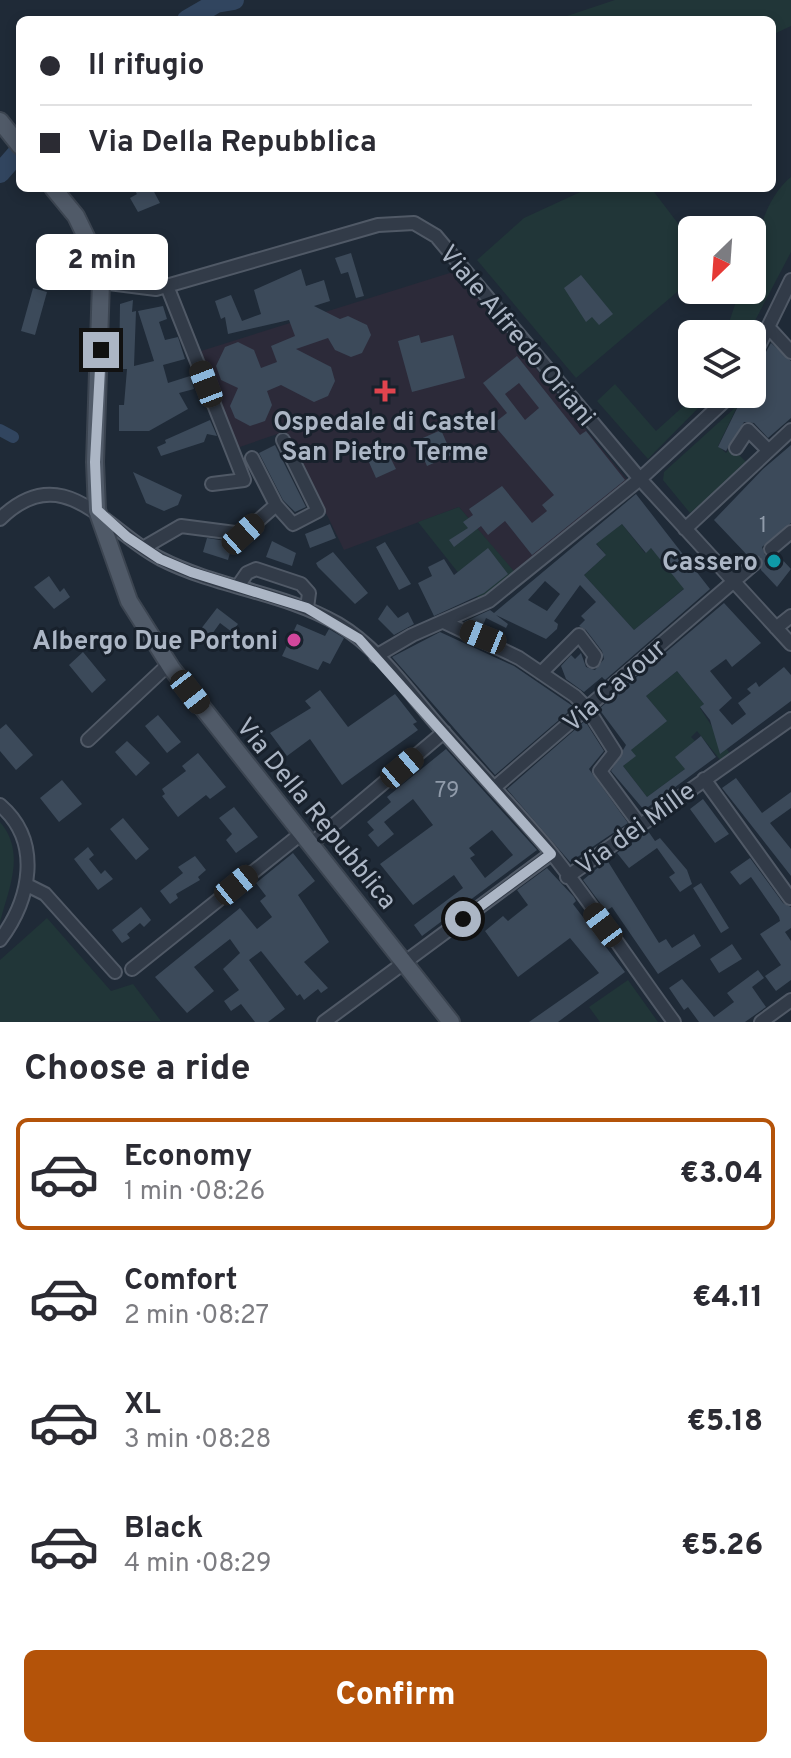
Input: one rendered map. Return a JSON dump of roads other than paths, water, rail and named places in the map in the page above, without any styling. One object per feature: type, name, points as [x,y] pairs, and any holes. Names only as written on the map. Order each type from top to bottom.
[{"type":"main road","points":[[0,121],[16,141]]},
{"type":"main road","name":"Via Della Repubblica","points":[[56,192],[76,216],[101,282],[95,462],[97,510],[129,601],[169,664],[451,1022]]},
{"type":"street","name":"Viale Alfredo Oriani","points":[[101,282],[140,289],[167,286],[378,225],[400,221],[418,224],[436,236],[460,261],[640,479],[791,644]]},
{"type":"street","points":[[766,334],[791,280]]},
{"type":"street","points":[[167,286],[244,480],[212,484]]},
{"type":"street","points":[[769,328],[791,352]]},
{"type":"street","points":[[376,656],[489,601],[640,479],[717,408]]},
{"type":"street","points":[[736,448],[748,430],[768,450]]},
{"type":"street","points":[[685,529],[791,430]]},
{"type":"street","points":[[252,458],[276,505],[293,524],[318,511],[283,440]]},
{"type":"street","points":[[0,519],[17,503],[44,496],[68,497],[97,510],[143,548],[191,572],[307,608],[339,624],[376,656],[495,787],[551,854],[674,1022]]},
{"type":"street","points":[[143,548],[181,526],[243,534],[276,505]]},
{"type":"street","points":[[771,549],[791,532]]},
{"type":"street","name":"Via Cavour","points":[[495,787],[755,563]]},
{"type":"street","points":[[238,586],[247,573],[256,569],[301,584],[309,593],[307,608]]},
{"type":"street","points":[[776,628],[791,616]]},
{"type":"street","points":[[444,622],[483,637],[541,673],[587,708],[615,752],[600,771],[640,825]]},
{"type":"street","points":[[541,673],[579,635],[595,656],[593,661]]},
{"type":"street","points":[[88,740],[169,664]]},
{"type":"street","name":"Via dei Mille","points":[[567,877],[791,719]]},
{"type":"street","points":[[132,969],[444,732]]},
{"type":"street","name":"Via dei Mille","points":[[704,779],[790,898]]},
{"type":"street","points":[[0,805],[10,814],[24,842],[27,885],[13,922],[0,940]]},
{"type":"street","points":[[324,1022],[551,854]]},
{"type":"street","points":[[27,885],[45,894],[115,972]]},
{"type":"street","points":[[761,1022],[791,1000]]},
{"type":"waterway","points":[[194,16],[216,3],[234,0]]},
{"type":"waterway","points":[[0,173],[16,155]]},
{"type":"waterway","points":[[0,430],[13,437]]},
{"type":"place","name":"Ospedale di Castel San Pietro Terme","points":[[385,391]]},
{"type":"place","name":"Cassero","points":[[774,561]]},
{"type":"place","name":"Albergo Due Portoni","points":[[294,640]]}]
